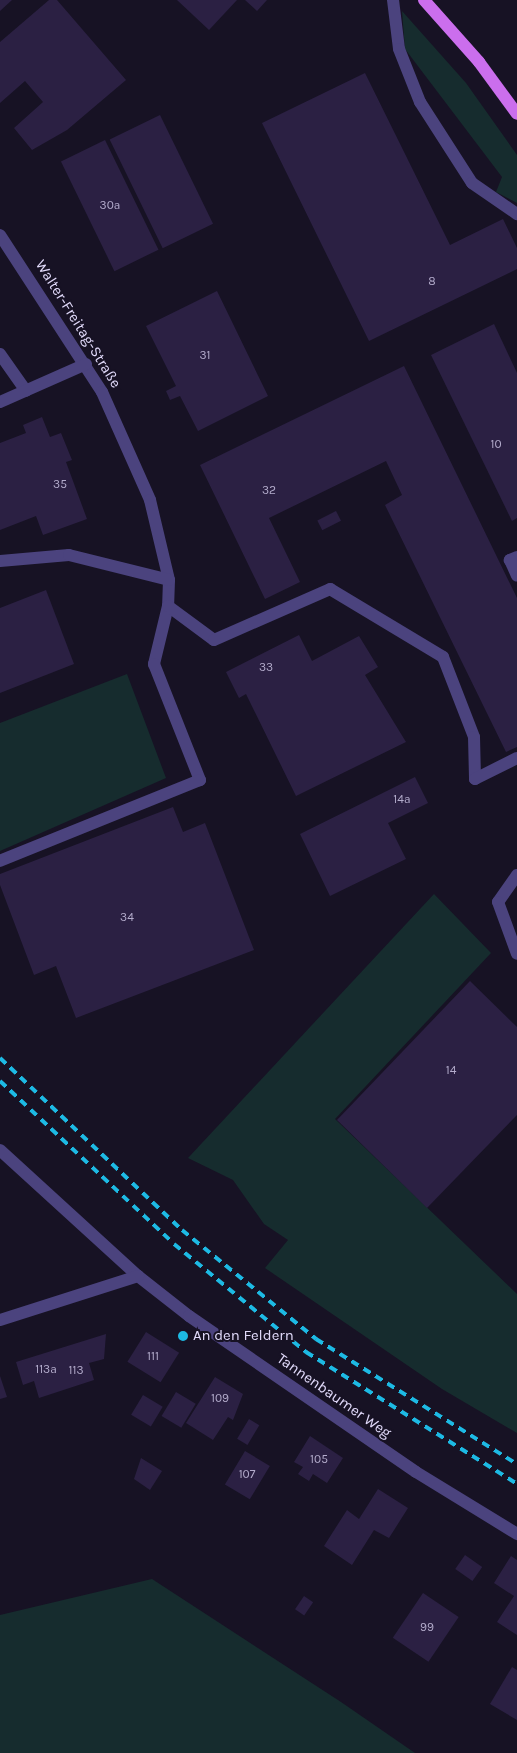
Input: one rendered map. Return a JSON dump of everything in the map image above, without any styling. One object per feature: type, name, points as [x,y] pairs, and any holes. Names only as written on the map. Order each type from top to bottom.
[{"type":"main road","points":[[424,0],[479,62],[517,114]]},
{"type":"street","points":[[393,0],[399,50],[420,102],[472,183],[517,214]]},
{"type":"street","name":"Walter-Freitag-Straße","points":[[0,235],[86,364],[128,446],[150,500],[169,580],[168,606],[154,664],[200,780],[0,861]]},
{"type":"street","points":[[0,354],[26,391]]},
{"type":"street","points":[[0,402],[86,364]]},
{"type":"street","points":[[0,561],[69,555],[169,580]]},
{"type":"street","points":[[517,557],[510,560],[517,576]]},
{"type":"street","points":[[168,606],[214,640],[330,589],[443,657],[474,736],[475,779],[517,758]]},
{"type":"street","points":[[517,875],[498,902],[517,954]]},
{"type":"street","name":"Tannenbaumer Weg","points":[[0,1150],[138,1276],[416,1472],[517,1534]]},
{"type":"street","points":[[0,1320],[138,1276]]},
{"type":"green space","points":[[402,11],[466,83],[517,155],[517,203],[496,192],[502,177],[405,49]]},
{"type":"green space","points":[[127,674],[166,778],[0,851],[0,723]]},
{"type":"green space","points":[[434,894],[491,953],[335,1119],[517,1294],[517,1433],[442,1389],[265,1268],[288,1240],[264,1224],[233,1180],[188,1158]]},
{"type":"green space","points":[[152,1579],[341,1702],[415,1753],[0,1753],[0,1615]]},
{"type":"building","points":[[0,0],[12,0],[0,11]]},
{"type":"building","points":[[49,0],[57,0],[126,80],[67,130],[32,150],[14,128],[43,102],[25,81],[0,103],[0,42]]},
{"type":"building","points":[[177,0],[237,0],[209,30]]},
{"type":"building","points":[[245,0],[267,0],[257,11]]},
{"type":"building","points":[[365,73],[450,245],[503,219],[517,248],[517,269],[369,341],[262,123]]},
{"type":"building","points":[[160,115],[213,224],[163,248],[110,140]]},
{"type":"building","points":[[105,140],[158,250],[114,271],[61,161]]},
{"type":"building","points":[[217,291],[268,396],[198,431],[180,396],[170,400],[166,391],[176,386],[146,326]]},
{"type":"building","points":[[494,324],[517,373],[517,518],[512,521],[431,355]]},
{"type":"building","points":[[404,366],[517,598],[517,747],[506,752],[385,505],[402,495],[386,461],[269,518],[300,582],[265,599],[200,465]]},
{"type":"building","points":[[42,417],[50,437],[61,433],[72,460],[66,462],[87,519],[43,535],[36,516],[0,530],[0,443],[26,433],[23,425]]},
{"type":"building","points":[[336,511],[341,521],[322,530],[317,521]]},
{"type":"building","points":[[46,590],[74,664],[0,693],[0,608]]},
{"type":"building","points":[[299,635],[312,661],[359,636],[378,667],[365,675],[406,742],[296,796],[246,694],[239,698],[226,672]]},
{"type":"building","points":[[415,777],[428,803],[388,823],[406,859],[330,896],[300,834]]},
{"type":"building","points":[[173,807],[183,832],[205,823],[254,950],[76,1018],[56,966],[34,975],[0,885],[0,874]]},
{"type":"building","points":[[470,981],[517,1027],[517,1115],[427,1208],[337,1120]]},
{"type":"building","points":[[146,1332],[179,1353],[161,1382],[127,1362]]},
{"type":"building","points":[[106,1334],[104,1359],[89,1363],[94,1380],[39,1398],[34,1381],[23,1385],[16,1362]]},
{"type":"building","points":[[0,1376],[7,1397],[0,1399]]},
{"type":"building","points":[[215,1377],[243,1394],[233,1420],[228,1417],[213,1440],[186,1423]]},
{"type":"building","points":[[176,1392],[196,1404],[181,1428],[162,1416]]},
{"type":"building","points":[[143,1395],[163,1407],[151,1427],[131,1415]]},
{"type":"building","points":[[249,1419],[259,1425],[247,1445],[237,1439]]},
{"type":"building","points":[[310,1436],[343,1458],[327,1483],[313,1474],[309,1481],[298,1474],[303,1467],[294,1462]]},
{"type":"building","points":[[245,1451],[270,1466],[250,1499],[225,1484]]},
{"type":"building","points":[[141,1458],[162,1471],[150,1490],[134,1479]]},
{"type":"building","points":[[378,1489],[408,1508],[389,1538],[374,1530],[352,1565],[324,1546],[347,1510],[359,1519]]},
{"type":"building","points":[[465,1555],[482,1567],[472,1581],[455,1569]]},
{"type":"building","points":[[511,1556],[517,1560],[517,1635],[497,1622],[514,1596],[494,1583]]},
{"type":"building","points":[[423,1593],[459,1617],[428,1662],[393,1638]]},
{"type":"building","points":[[304,1596],[313,1602],[304,1615],[295,1609]]},
{"type":"building","points":[[512,1667],[517,1670],[517,1720],[490,1704]]},
{"type":"railway","points":[[0,1058],[182,1230],[316,1339],[517,1464]]},
{"type":"railway","points":[[0,1081],[174,1244],[306,1352],[517,1484]]},
{"type":"place","name":"An den Feldern","points":[[183,1336]]}]
